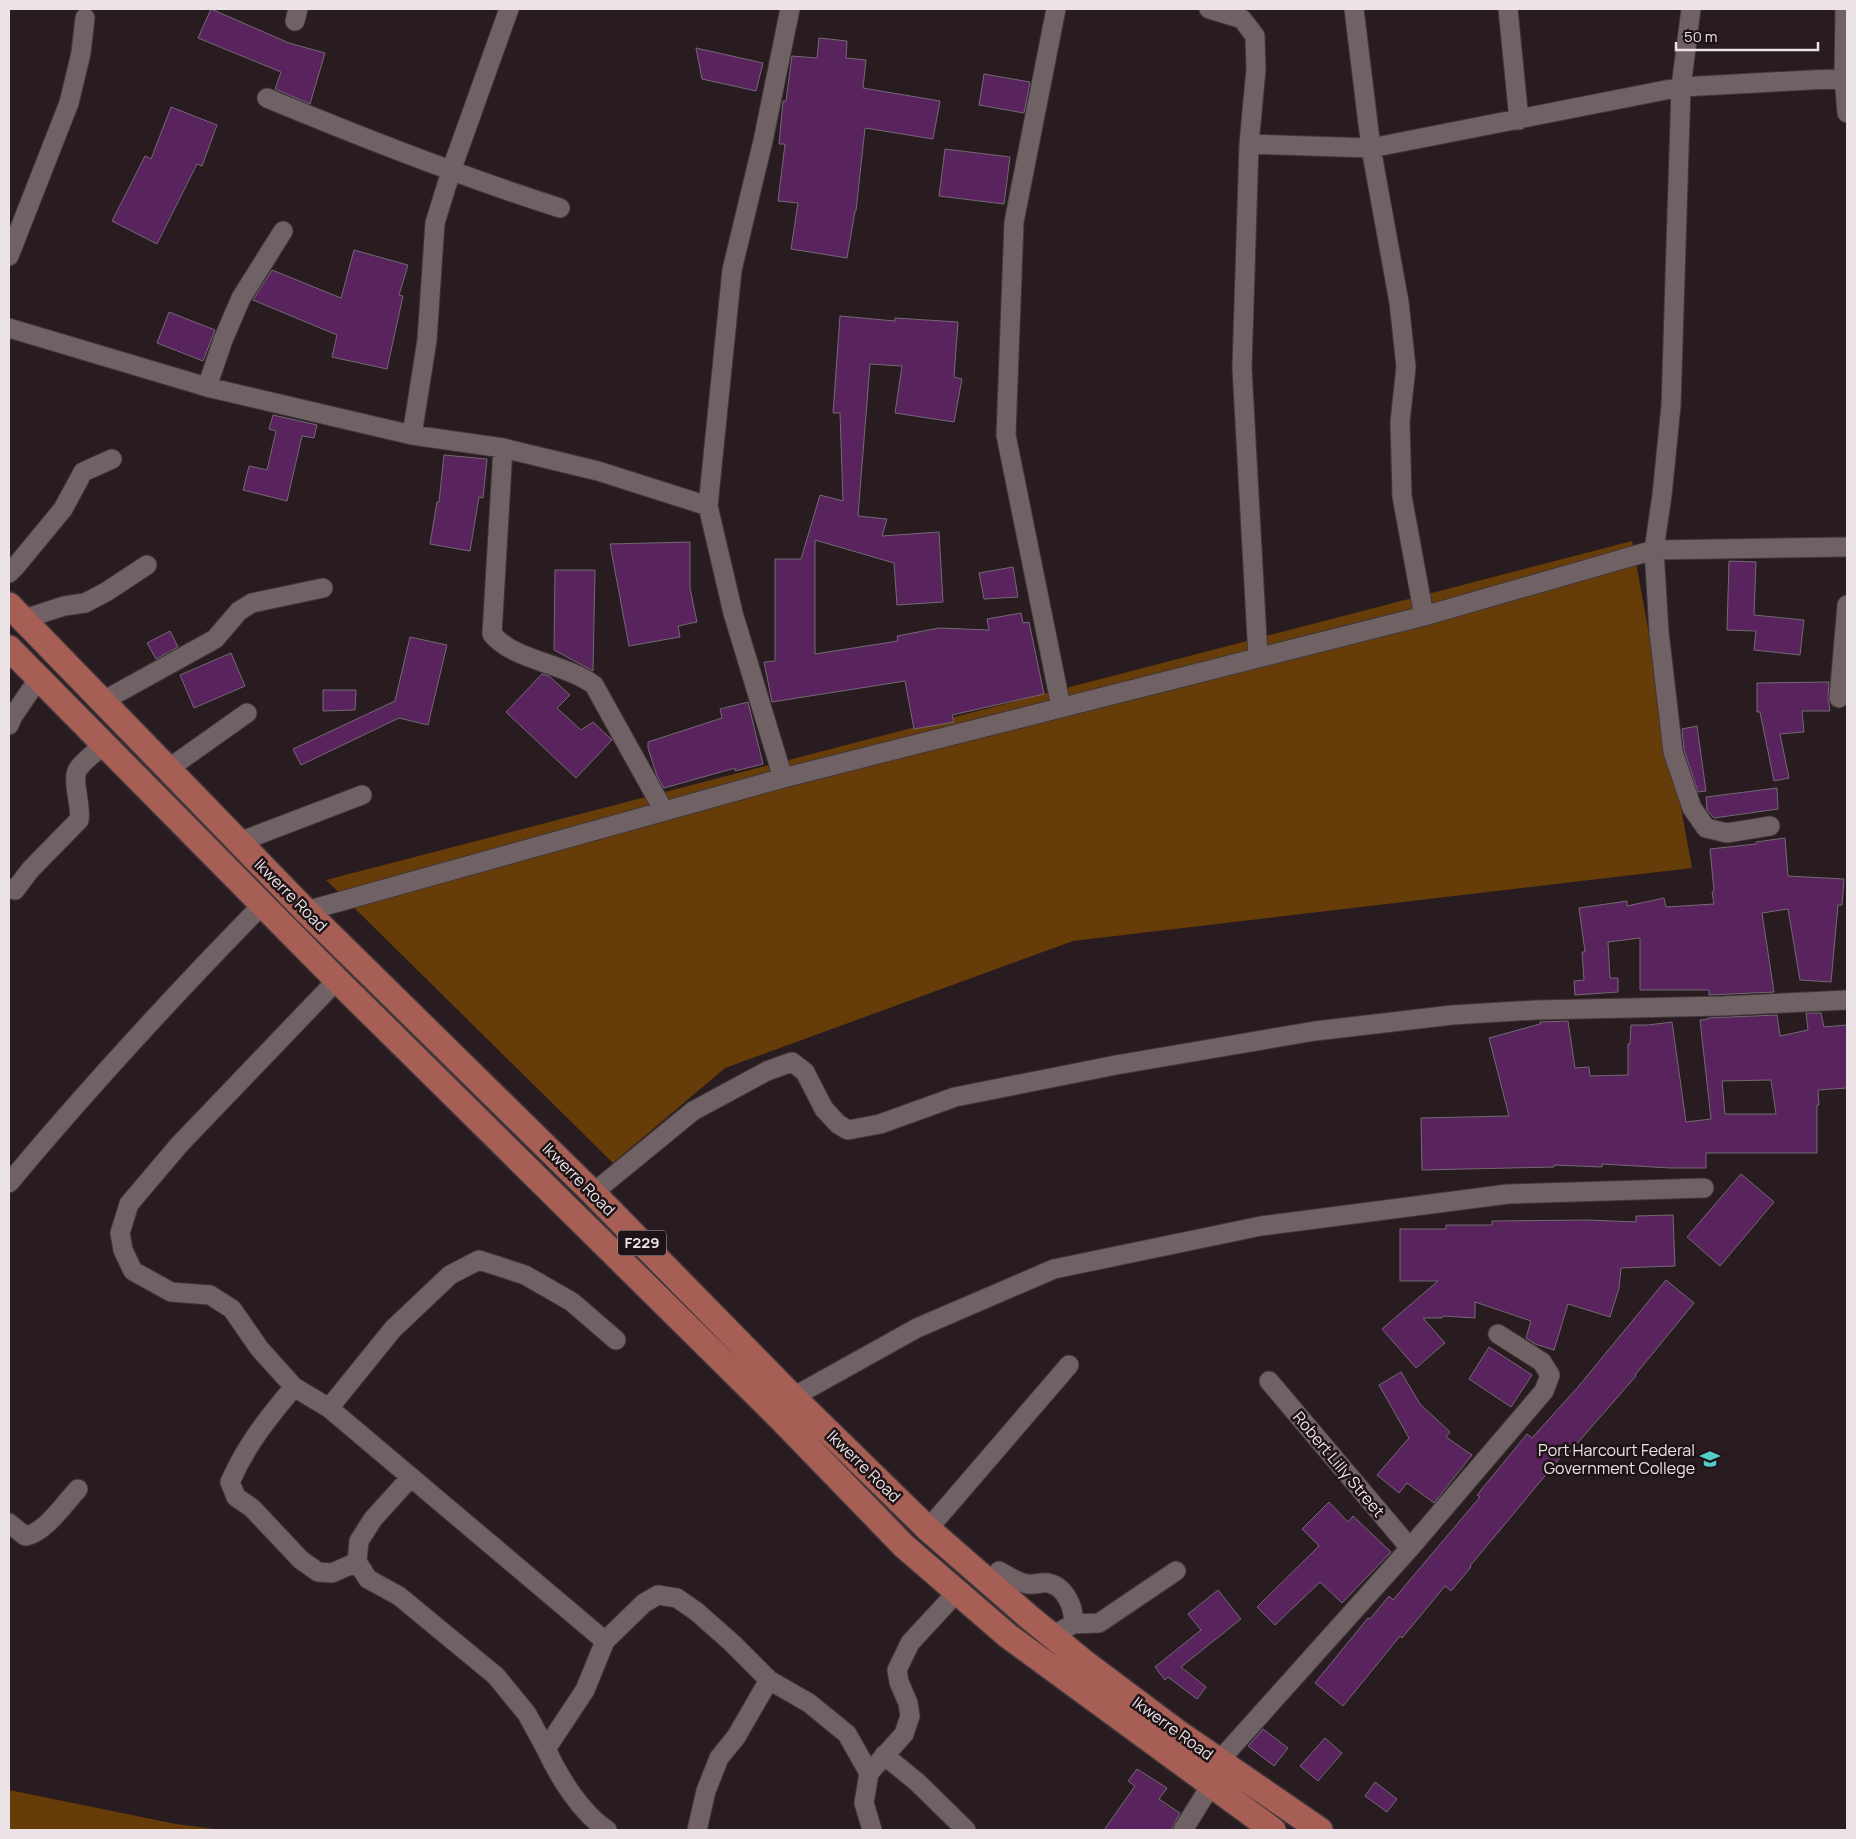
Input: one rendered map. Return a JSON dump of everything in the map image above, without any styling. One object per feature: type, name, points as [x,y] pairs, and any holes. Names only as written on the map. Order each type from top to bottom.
[{"type":"main road","name":"Ikwerre Road","points":[[16,612],[306,911],[594,1193],[793,1397],[928,1529],[1084,1662],[1168,1725],[1320,1830]]},
{"type":"main road","name":"Ikwerre Road","points":[[9,648],[337,980],[780,1418],[904,1546],[1008,1636],[1273,1830]]},
{"type":"street","points":[[412,435],[427,340],[435,224],[451,171],[509,9]]},
{"type":"street","points":[[783,778],[733,613],[708,506],[732,270],[763,141],[790,9]]},
{"type":"street","points":[[1056,9],[1014,222],[1006,435],[1061,707]]},
{"type":"street","points":[[1209,9],[1242,19],[1255,36],[1256,69],[1249,144],[1242,368],[1258,657]]},
{"type":"street","points":[[1354,9],[1371,148],[1401,320],[1406,367],[1400,422],[1402,496],[1424,616]]},
{"type":"street","points":[[1508,9],[1519,120]]},
{"type":"street","points":[[1691,9],[1681,87],[1671,406],[1654,550],[1659,632],[1673,752],[1692,808],[1706,828],[1727,833],[1770,826]]},
{"type":"street","points":[[1845,9],[1847,113]]},
{"type":"street","points":[[9,256],[69,103],[81,53],[85,18]]},
{"type":"street","points":[[1249,144],[1371,148],[1681,87],[1845,78]]},
{"type":"street","points":[[267,98],[367,140],[560,208]]},
{"type":"street","points":[[207,387],[223,340],[241,298],[283,231]]},
{"type":"street","points":[[9,328],[207,387],[412,435],[503,448],[598,471],[708,506]]},
{"type":"street","points":[[503,448],[492,634],[499,642],[512,650],[582,677],[594,685],[664,811]]},
{"type":"street","points":[[9,574],[63,509],[83,472],[112,459]]},
{"type":"street","points":[[306,911],[783,778],[1424,616],[1654,550],[1847,547]]},
{"type":"street","points":[[16,612],[85,604],[147,566]]},
{"type":"street","points":[[103,701],[215,639],[239,611],[252,603],[323,588]]},
{"type":"street","points":[[1839,698],[1847,605]]},
{"type":"street","points":[[9,725],[39,678]]},
{"type":"street","points":[[168,769],[247,713]]},
{"type":"street","points":[[9,888],[15,890],[31,869],[79,820],[81,810],[78,804],[75,776],[78,769],[104,744]]},
{"type":"street","points":[[239,842],[362,795]]},
{"type":"street","points":[[9,1183],[47,1137],[166,1004],[263,904]]},
{"type":"street","points":[[337,980],[179,1145],[129,1204],[120,1233],[123,1250],[133,1271],[171,1292],[210,1295],[232,1309],[259,1348],[294,1387],[329,1408],[605,1641]]},
{"type":"street","points":[[594,1193],[692,1111],[767,1071],[792,1062],[805,1072],[824,1109],[838,1124],[848,1130],[880,1124],[955,1096],[1315,1031],[1452,1015],[1536,1010],[1847,1000]]},
{"type":"street","points":[[793,1397],[917,1328],[1054,1270],[1261,1226],[1508,1194],[1704,1188]]},
{"type":"street","points":[[329,1408],[393,1330],[450,1274],[479,1260],[525,1275],[572,1302],[616,1340]]},
{"type":"street","points":[[1220,1761],[1410,1548],[1544,1391],[1550,1375],[1542,1362],[1498,1334]]},
{"type":"street","points":[[928,1529],[1069,1365]]},
{"type":"street","name":"Robert Lilly Street","points":[[1269,1381],[1410,1548]]},
{"type":"street","points":[[294,1387],[265,1420],[242,1456],[230,1482],[236,1497],[252,1508],[301,1560],[318,1572],[332,1573],[358,1562]]},
{"type":"street","points":[[411,1477],[372,1519],[359,1541],[358,1562],[368,1579],[399,1596],[496,1676],[527,1714],[556,1771],[596,1823],[607,1830]]},
{"type":"street","points":[[9,1523],[25,1536],[34,1534],[43,1527],[78,1489]]},
{"type":"street","points":[[999,1571],[1026,1584],[1045,1582],[1057,1587],[1070,1603],[1074,1614],[1074,1624]]},
{"type":"street","points":[[1052,1636],[1074,1624],[1099,1623],[1176,1571]]},
{"type":"street","points":[[872,1830],[864,1804],[869,1773],[904,1734],[910,1716],[908,1703],[899,1682],[897,1670],[910,1643],[956,1592]]},
{"type":"street","points":[[546,1749],[585,1690],[605,1641],[644,1603],[658,1595],[676,1598],[697,1612],[769,1680],[809,1704],[847,1734],[869,1773]]},
{"type":"street","points":[[697,1830],[706,1791],[719,1758],[736,1737],[769,1680]]},
{"type":"street","points":[[884,1755],[917,1782],[966,1830]]},
{"type":"street","points":[[1183,1830],[1211,1785]]},
{"type":"shaded area","points":[[1632,541],[1692,868],[1073,941],[725,1068],[613,1163],[326,880]]},
{"type":"shaded area","points":[[9,1790],[176,1824],[223,1830],[9,1830]]},
{"type":"building","points":[[211,9],[289,43],[325,53],[310,104],[275,89],[281,72],[198,38]]},
{"type":"building","points":[[819,38],[847,41],[846,58],[866,60],[863,88],[940,101],[933,139],[865,128],[856,211],[847,258],[791,249],[798,203],[778,201],[785,144],[779,144],[783,101],[786,101],[792,56],[817,58]]},
{"type":"building","points":[[696,48],[763,63],[756,91],[702,79]]},
{"type":"building","points":[[984,74],[1030,82],[1024,113],[979,105]]},
{"type":"building","points":[[171,107],[217,125],[202,166],[197,164],[157,244],[112,221],[145,156],[151,159]]},
{"type":"building","points":[[945,149],[1010,157],[1004,204],[939,196]]},
{"type":"building","points":[[354,250],[408,265],[399,295],[403,296],[387,369],[332,357],[337,335],[253,300],[272,270],[341,298]]},
{"type":"building","points":[[169,312],[215,330],[203,361],[157,343]]},
{"type":"building","points":[[840,316],[895,321],[895,318],[958,322],[954,377],[962,379],[954,422],[895,413],[902,366],[870,364],[858,516],[887,519],[882,536],[939,532],[943,602],[897,605],[894,563],[815,540],[815,654],[898,641],[897,636],[939,628],[989,630],[987,619],[1021,613],[1023,623],[1029,622],[1044,694],[952,715],[954,722],[914,729],[905,681],[772,702],[764,662],[775,661],[775,559],[801,559],[820,495],[843,501],[840,413],[833,413]]},
{"type":"building","points":[[273,415],[317,425],[314,438],[302,436],[287,501],[243,490],[249,466],[267,470],[276,431],[269,429]]},
{"type":"building","points":[[444,455],[487,459],[483,498],[479,497],[470,551],[430,544],[437,502],[439,502]]},
{"type":"building","points":[[690,542],[690,588],[697,622],[678,626],[680,637],[629,646],[610,544]]},
{"type":"building","points":[[1729,561],[1756,562],[1754,615],[1804,620],[1800,655],[1754,650],[1756,631],[1727,630]]},
{"type":"building","points":[[1013,567],[1018,597],[984,599],[979,573]]},
{"type":"building","points":[[555,570],[595,570],[593,671],[554,650]]},
{"type":"building","points":[[170,631],[178,647],[156,659],[147,643]]},
{"type":"building","points":[[410,637],[447,645],[428,725],[399,718],[301,765],[293,749],[395,701]]},
{"type":"building","points":[[231,653],[245,686],[194,708],[180,675]]},
{"type":"building","points":[[542,674],[549,676],[570,695],[557,708],[581,730],[593,722],[612,740],[576,778],[506,712]]},
{"type":"building","points":[[1829,682],[1828,697],[1830,711],[1802,711],[1804,732],[1780,734],[1789,778],[1774,781],[1760,712],[1757,712],[1757,683]]},
{"type":"building","points":[[323,690],[356,690],[355,710],[323,711]]},
{"type":"building","points":[[748,702],[763,764],[735,771],[735,768],[664,788],[657,776],[648,748],[648,742],[722,718],[720,709]]},
{"type":"building","points":[[1697,726],[1706,791],[1698,792],[1684,750],[1682,729]]},
{"type":"building","points":[[1777,788],[1778,809],[1714,818],[1707,810],[1706,797]]},
{"type":"building","points":[[1785,838],[1788,876],[1844,879],[1842,905],[1838,905],[1831,982],[1800,980],[1788,909],[1762,913],[1774,992],[1709,995],[1709,990],[1640,990],[1640,938],[1608,942],[1610,978],[1618,978],[1618,992],[1575,995],[1574,981],[1584,980],[1582,952],[1585,952],[1579,908],[1627,901],[1627,906],[1664,898],[1666,907],[1714,904],[1710,849],[1756,844],[1756,842]]},
{"type":"building","points":[[1806,1013],[1821,1013],[1824,1027],[1847,1025],[1847,1088],[1818,1090],[1817,1153],[1706,1153],[1706,1168],[1602,1164],[1602,1167],[1554,1165],[1554,1167],[1422,1170],[1421,1118],[1509,1116],[1489,1038],[1540,1024],[1540,1022],[1568,1021],[1575,1068],[1589,1067],[1590,1076],[1628,1075],[1628,1044],[1630,1044],[1631,1025],[1672,1022],[1686,1122],[1711,1119],[1700,1020],[1777,1015],[1780,1036],[1808,1030]],"holes":[[[1771,1080],[1776,1114],[1725,1114],[1722,1081]]]},
{"type":"building","points":[[1741,1174],[1774,1202],[1720,1266],[1687,1237]]},
{"type":"building","points":[[1673,1215],[1675,1266],[1621,1268],[1619,1288],[1610,1317],[1568,1304],[1554,1350],[1535,1344],[1526,1338],[1531,1321],[1475,1302],[1475,1318],[1443,1316],[1442,1318],[1423,1318],[1445,1343],[1416,1368],[1382,1329],[1438,1281],[1400,1281],[1400,1229],[1446,1229],[1446,1225],[1492,1225],[1492,1221],[1588,1220],[1636,1222],[1636,1216]]},
{"type":"building","points":[[1666,1280],[1694,1303],[1636,1376],[1567,1455],[1564,1453],[1451,1591],[1445,1586],[1402,1638],[1400,1636],[1343,1706],[1315,1683],[1368,1618],[1370,1619],[1389,1596],[1393,1600],[1480,1497],[1477,1495],[1527,1434],[1532,1438],[1578,1387]]},
{"type":"building","points":[[1489,1347],[1532,1375],[1511,1407],[1469,1379]]},
{"type":"building","points":[[1401,1372],[1420,1404],[1450,1432],[1446,1437],[1472,1455],[1434,1503],[1407,1483],[1399,1493],[1377,1475],[1409,1438],[1379,1385]]},
{"type":"building","points":[[1329,1502],[1348,1522],[1353,1516],[1391,1552],[1342,1603],[1320,1582],[1275,1625],[1257,1607],[1319,1546],[1302,1529]]},
{"type":"building","points":[[1218,1590],[1241,1619],[1181,1667],[1206,1687],[1197,1699],[1168,1677],[1165,1680],[1155,1667],[1201,1630],[1188,1614]]},
{"type":"building","points":[[1263,1729],[1288,1748],[1274,1766],[1248,1746]]},
{"type":"building","points":[[1325,1738],[1342,1753],[1318,1781],[1300,1766]]},
{"type":"building","points":[[1137,1769],[1167,1788],[1159,1799],[1180,1813],[1171,1830],[1104,1830],[1135,1786],[1128,1781]]},
{"type":"building","points":[[1375,1782],[1397,1799],[1387,1812],[1365,1796]]},
{"type":"place","name":"Port Harcourt Federal Government College","points":[[1710,1459]]}]
